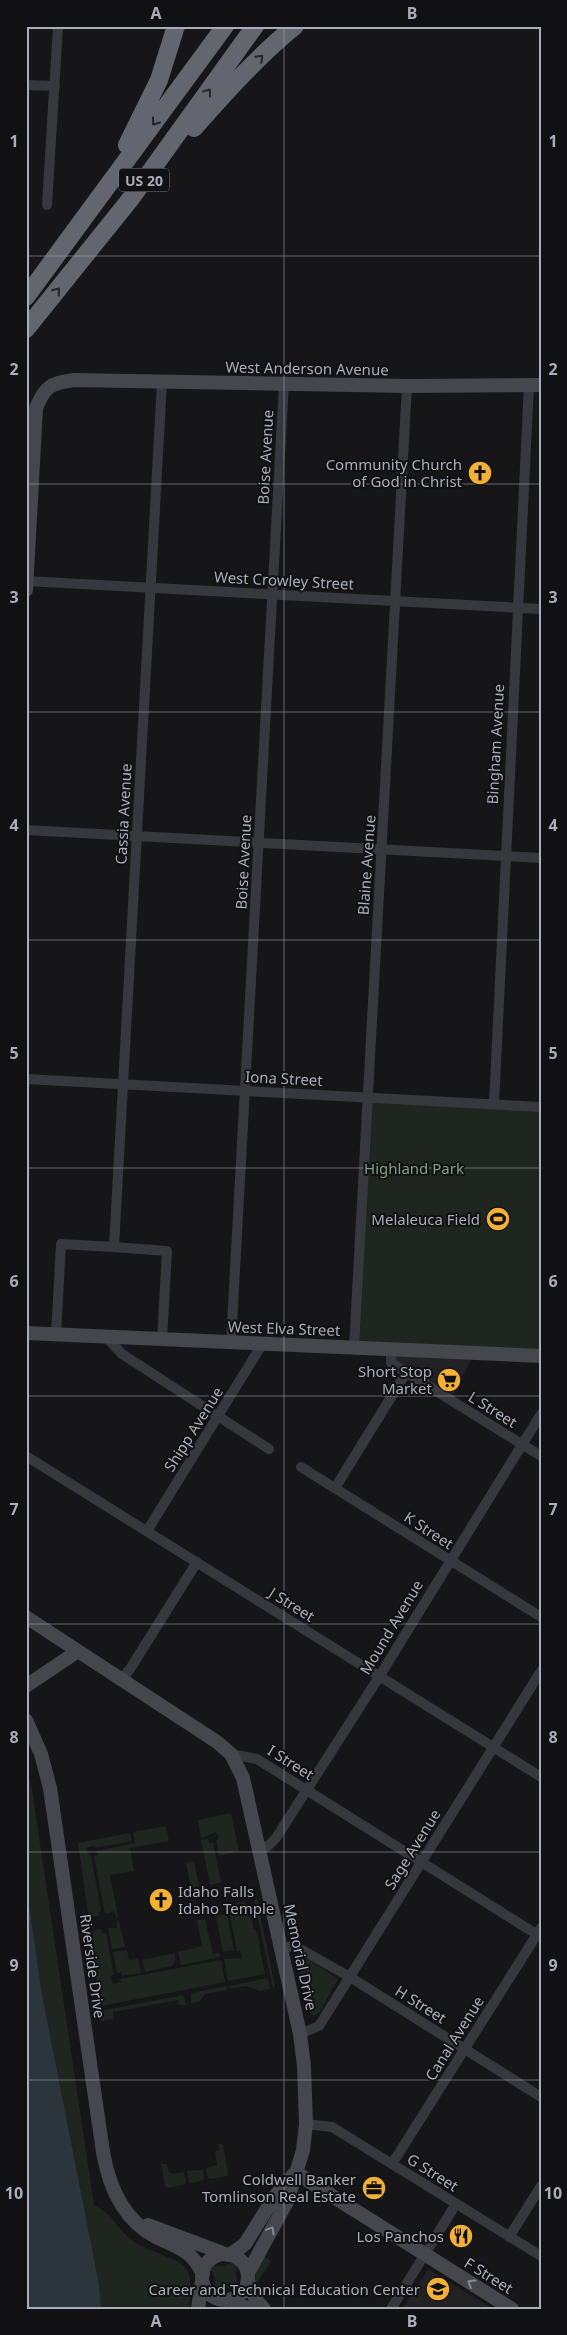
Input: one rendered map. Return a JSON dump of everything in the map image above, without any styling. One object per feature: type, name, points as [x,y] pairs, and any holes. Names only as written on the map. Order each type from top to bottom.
[{"type":"highway","points":[[94,206],[149,103],[159,80],[176,26]]},
{"type":"highway","name":"US 20","points":[[26,298],[226,26]]},
{"type":"highway","name":"US 20","points":[[26,329],[132,197],[255,26]]},
{"type":"highway","points":[[132,197],[226,91],[295,26]]},
{"type":"street","points":[[47,205],[58,26]]},
{"type":"street","points":[[26,85],[55,86]]},
{"type":"street","name":"West Anderson Avenue","points":[[26,590],[36,408],[42,394],[54,382],[74,380],[284,382],[407,386],[535,385]]},
{"type":"street","name":"Cassia Avenue","points":[[114,1247],[162,382]]},
{"type":"street","name":"Boise Avenue","points":[[231,1342],[284,382]]},
{"type":"street","name":"Bingham Avenue","points":[[494,1104],[518,608],[535,385]]},
{"type":"street","name":"Blaine Avenue","points":[[354,1347],[407,386]]},
{"type":"street","name":"West Crowley Street","points":[[26,581],[541,609]]},
{"type":"street","points":[[26,830],[541,858]]},
{"type":"street","name":"Iona Street","points":[[26,1079],[541,1107]]},
{"type":"street","points":[[56,1335],[60,1244],[167,1251],[162,1340]]},
{"type":"street","name":"West Elva Street","points":[[26,1333],[541,1356]]},
{"type":"street","points":[[106,1337],[122,1354],[269,1449]]},
{"type":"street","name":"Shipp Avenue","points":[[147,1531],[263,1343]]},
{"type":"street","name":"L Street","points":[[391,1349],[390,1363],[541,1456]]},
{"type":"street","points":[[335,1488],[406,1373]]},
{"type":"street","name":"Mound Avenue","points":[[260,1849],[268,1846],[276,1838],[541,1414]]},
{"type":"street","name":"J Street","points":[[26,1456],[541,1777]]},
{"type":"street","name":"K Street","points":[[301,1467],[541,1617]]},
{"type":"street","points":[[121,1680],[130,1669],[197,1562]]},
{"type":"street","name":"I Street","points":[[26,1617],[217,1742],[231,1754],[258,1759],[421,1862],[539,1933]]},
{"type":"street","points":[[26,1686],[78,1651]]},
{"type":"street","name":"Sage Avenue","points":[[300,2034],[319,2026],[541,1671]]},
{"type":"street","name":"Riverside Drive","points":[[26,1720],[41,1754],[50,1788],[105,2166],[116,2196],[127,2215],[154,2236],[186,2251],[199,2265],[203,2277]]},
{"type":"street","name":"Memorial Drive","points":[[231,1754],[243,1778],[300,2034],[304,2066],[306,2124],[304,2150],[288,2200],[248,2277]]},
{"type":"street","name":"Canal Avenue","points":[[392,2164],[539,1933]]},
{"type":"street","name":"H Street","points":[[282,1948],[295,1946],[350,1977],[541,2097]]},
{"type":"street","name":"G Street","points":[[306,2124],[332,2127],[541,2256]]},
{"type":"street","name":"Memorial Drive","points":[[229,2255],[245,2244],[274,2196],[296,2172]]},
{"type":"street","name":"F Street","points":[[296,2172],[512,2309]]},
{"type":"street","points":[[509,2237],[541,2186]]},
{"type":"street","points":[[391,2309],[456,2204]]},
{"type":"street","points":[[127,2215],[242,2261],[256,2300],[264,2309]]},
{"type":"street","points":[[198,2309],[203,2277],[210,2260],[216,2256],[229,2255]]},
{"type":"street","points":[[203,2277],[206,2290],[222,2303],[249,2309]]},
{"type":"street","points":[[222,2303],[242,2293],[248,2277]]},
{"type":"shaded area","points":[[391,1349],[474,1353],[451,1400],[391,1363]]},
{"type":"shaded area","points":[[26,1883],[42,1994],[99,2284],[101,2309],[26,2309]]},
{"type":"shaded area","name":"Career and Technical Education Center","points":[[428,2269],[493,2309],[402,2309]]},
{"type":"green space","name":"Highland Park","points":[[368,1097],[541,1107],[541,1356],[354,1347]]},
{"type":"green space","points":[[26,1768],[32,1790],[94,2205],[105,2212],[130,2239],[177,2261],[185,2267],[188,2271],[190,2282],[189,2309],[101,2309],[99,2284],[42,1994],[26,1883]]},
{"type":"green space","points":[[231,1813],[239,1851],[219,1856],[216,1840],[218,1840],[218,1835],[216,1832],[201,1838],[198,1820]]},
{"type":"green space","points":[[166,1826],[169,1841],[130,1848],[134,1871],[110,1875],[118,1917],[116,1917],[114,1911],[105,1914],[94,1856],[98,1855],[97,1851],[135,1843],[133,1832]]},
{"type":"green space","points":[[130,1833],[132,1841],[95,1848],[94,1846],[87,1847],[88,1855],[91,1855],[101,1911],[98,1912],[99,1916],[87,1918],[86,1914],[90,1913],[88,1913],[78,1843]]},
{"type":"green space","points":[[208,1839],[209,1843],[213,1843],[221,1882],[210,1885],[201,1840]]},
{"type":"green space","points":[[194,1861],[199,1886],[191,1888],[186,1863]]},
{"type":"green space","points":[[257,1899],[275,1987],[273,1988],[254,1900]]},
{"type":"green space","points":[[245,1901],[248,1917],[251,1916],[254,1929],[256,1929],[265,1974],[228,1981],[224,1959],[242,1958],[240,1951],[237,1951],[229,1910],[237,1909],[236,1903]]},
{"type":"green space","points":[[227,1914],[234,1950],[223,1952],[216,1916]]},
{"type":"green space","points":[[205,1919],[213,1954],[219,1953],[220,1957],[181,1965],[178,1952],[202,1946],[197,1920]]},
{"type":"green space","points":[[119,1921],[125,1947],[112,1949],[108,1928],[117,1928],[117,1922]]},
{"type":"green space","points":[[101,1929],[102,1933],[106,1933],[114,1975],[111,1976],[113,1984],[121,1982],[120,1979],[221,1960],[225,1982],[101,2006],[88,1932]]},
{"type":"green space","points":[[127,1950],[129,1960],[138,1959],[141,1973],[122,1976],[121,1972],[117,1973],[113,1952]]},
{"type":"green space","points":[[175,1953],[176,1960],[172,1966],[145,1972],[142,1960]]},
{"type":"green space","points":[[299,1957],[305,1957],[338,1979],[319,2013],[314,2016],[308,2011],[297,1963]]},
{"type":"green space","points":[[268,1978],[270,1989],[260,1991],[246,1986],[230,1989],[229,1986]]},
{"type":"green space","points":[[226,1986],[227,1990],[205,1994],[199,2002],[191,2003],[191,1993]]},
{"type":"green space","points":[[183,1995],[186,2005],[179,2005],[178,2000],[113,2012],[113,2019],[101,2021],[100,2011]]},
{"type":"green space","points":[[218,2143],[223,2145],[228,2173],[227,2176],[210,2179],[208,2178],[206,2168],[217,2165],[215,2151],[219,2150]]},
{"type":"green space","points":[[161,2164],[167,2164],[169,2172],[173,2174],[184,2172],[185,2184],[168,2188],[165,2186]]},
{"type":"green space","points":[[203,2168],[204,2180],[189,2182],[187,2171],[201,2170]]},
{"type":"green space","points":[[264,2256],[271,2261],[258,2282],[257,2288],[255,2275]]},
{"type":"green space","points":[[233,2262],[237,2265],[236,2275],[239,2287],[237,2289],[229,2288],[216,2291],[214,2289],[215,2279],[211,2270],[214,2266],[224,2266]]},
{"type":"place","name":"Community Church of God in Christ","points":[[480,473]]},
{"type":"place","name":"Melaleuca Field","points":[[498,1219]]},
{"type":"place","name":"Short Stop Market","points":[[449,1380]]},
{"type":"place","name":"Idaho Falls Idaho Temple","points":[[161,1900]]},
{"type":"place","name":"Coldwell Banker Tomlinson Real Estate","points":[[374,2188]]},
{"type":"place","name":"Los Panchos","points":[[461,2236]]},
{"type":"place","name":"Career and Technical Education Center","points":[[438,2289]]}]
